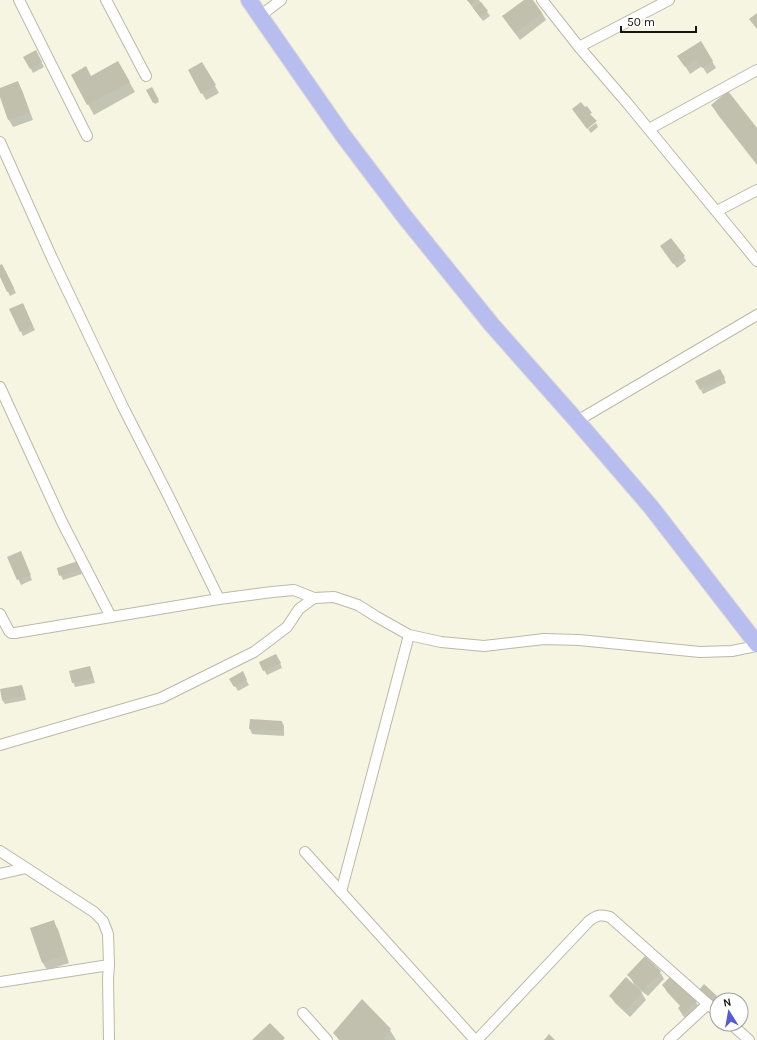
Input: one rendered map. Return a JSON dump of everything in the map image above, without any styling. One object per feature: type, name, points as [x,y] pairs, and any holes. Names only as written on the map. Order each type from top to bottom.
[{"type":"main road","points":[[249,0],[342,134],[404,216],[492,325],[651,507],[757,645]]},
{"type":"street","points":[[19,0],[87,136]]},
{"type":"street","points":[[106,0],[146,76]]},
{"type":"street","points":[[260,16],[282,0]]},
{"type":"street","points":[[542,0],[579,47],[757,261]]},
{"type":"street","points":[[579,47],[669,0]]},
{"type":"street","points":[[648,129],[757,70]]},
{"type":"street","points":[[0,142],[52,258],[123,407],[219,599]]},
{"type":"street","points":[[716,211],[757,190]]},
{"type":"street","points":[[577,421],[757,315]]},
{"type":"street","points":[[0,387],[62,522],[110,617]]},
{"type":"street","points":[[0,614],[9,631],[11,633],[15,633],[219,599],[294,590],[314,598],[334,597],[358,605],[409,635],[441,642],[484,646],[544,639],[579,640],[700,652],[732,651],[757,645]]},
{"type":"street","points":[[0,745],[162,698],[254,652],[287,627],[299,609],[314,598]]},
{"type":"street","points":[[341,892],[409,635]]},
{"type":"street","points":[[0,852],[94,912],[103,921],[108,934],[109,1040]]},
{"type":"street","points":[[305,852],[476,1040],[589,921],[595,916],[604,915],[610,917],[708,1004],[669,1040]]},
{"type":"street","points":[[0,874],[26,868]]},
{"type":"street","points":[[0,982],[109,965]]},
{"type":"street","points":[[302,1013],[327,1040]]},
{"type":"street","points":[[740,1032],[749,1040]]},
{"type":"building","points":[[467,0],[476,0],[471,4]]},
{"type":"building","points":[[524,0],[533,0],[542,13],[515,33],[502,16]]},
{"type":"building","points":[[481,2],[488,11],[480,17],[473,8]]},
{"type":"building","points":[[757,13],[757,29],[749,19]]},
{"type":"building","points":[[701,41],[713,61],[702,68],[697,59],[685,67],[677,56]]},
{"type":"building","points":[[36,50],[42,62],[30,69],[23,57]]},
{"type":"building","points":[[118,61],[130,82],[87,105],[71,75],[86,66],[91,76]]},
{"type":"building","points":[[202,62],[216,85],[201,94],[188,70]]},
{"type":"building","points":[[18,81],[30,113],[8,120],[0,97],[0,88]]},
{"type":"building","points":[[152,87],[159,100],[153,103],[146,90]]},
{"type":"building","points":[[728,91],[757,128],[757,163],[711,105]]},
{"type":"building","points":[[581,102],[585,107],[587,106],[592,113],[590,114],[597,121],[587,129],[572,109]]},
{"type":"building","points":[[671,238],[685,256],[673,264],[660,246]]},
{"type":"building","points":[[2,264],[14,288],[7,292],[0,277],[0,265]]},
{"type":"building","points":[[23,303],[33,326],[20,332],[9,309]]},
{"type":"building","points":[[720,369],[725,378],[700,390],[695,381]]},
{"type":"building","points":[[21,551],[31,575],[17,580],[7,557]]},
{"type":"building","points":[[78,561],[80,569],[59,576],[57,568]]},
{"type":"building","points":[[276,654],[281,663],[263,671],[259,662]]},
{"type":"building","points":[[90,666],[93,678],[72,683],[69,671]]},
{"type":"building","points":[[243,671],[247,680],[234,687],[229,679]]},
{"type":"building","points":[[22,685],[24,696],[2,700],[0,689]]},
{"type":"building","points":[[250,719],[282,721],[282,731],[249,729]]},
{"type":"building","points":[[54,920],[65,955],[42,963],[30,928]]},
{"type":"building","points":[[645,956],[661,971],[643,990],[627,975]]},
{"type":"building","points":[[672,975],[697,1001],[683,1014],[678,1008],[681,1005],[662,985]]},
{"type":"building","points":[[626,977],[642,992],[626,1010],[609,996]]},
{"type":"building","points":[[704,984],[713,992],[709,992],[709,1000],[699,990]]},
{"type":"building","points":[[362,999],[391,1029],[382,1040],[340,1040],[333,1033]]},
{"type":"building","points":[[270,1023],[285,1038],[283,1040],[252,1040]]},
{"type":"building","points":[[549,1034],[555,1040],[544,1040]]}]
